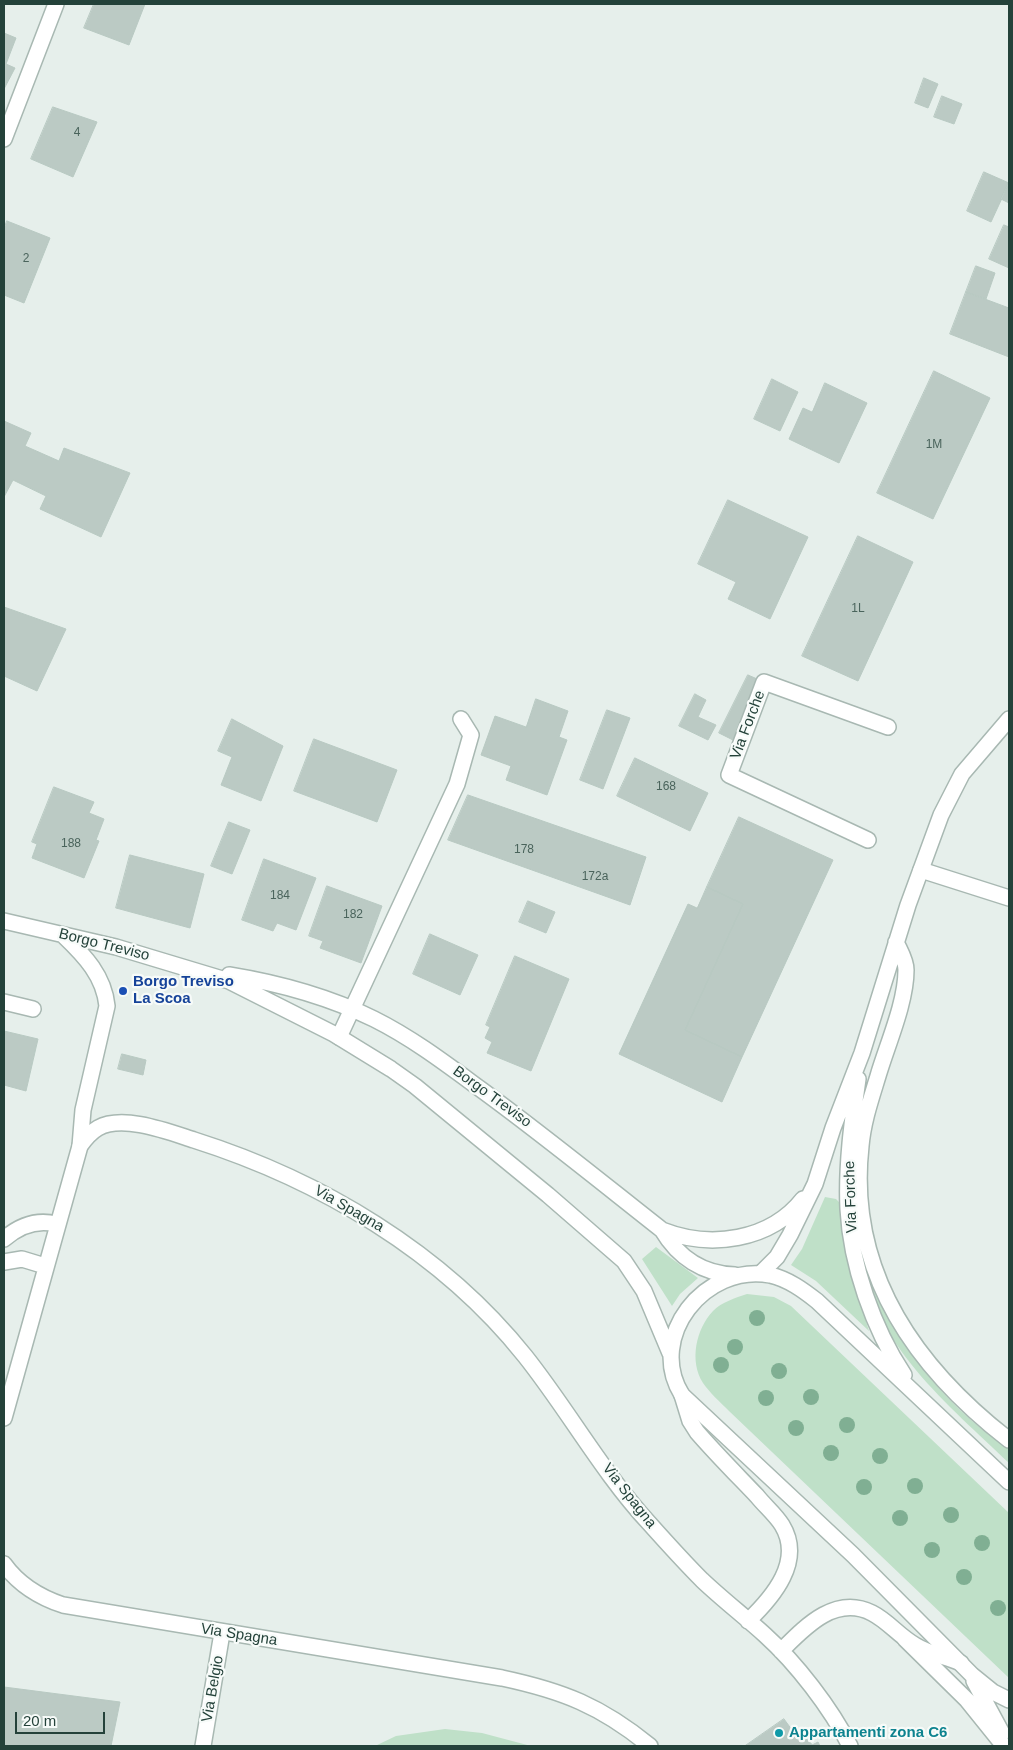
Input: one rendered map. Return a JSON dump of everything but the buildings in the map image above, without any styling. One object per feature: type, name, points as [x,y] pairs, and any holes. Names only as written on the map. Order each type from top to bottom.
[{"type":"street","points":[[4,139],[56,4]]},
{"type":"street","name":"Via Forche","points":[[868,840],[730,774],[764,682],[888,727]]},
{"type":"street","points":[[338,1036],[457,784],[471,735],[461,719]]},
{"type":"street","name":"Via Forche","points":[[754,1274],[777,1257],[790,1236],[815,1184],[833,1128],[862,1053],[896,942],[941,815],[962,774],[1009,719]]},
{"type":"street","points":[[921,870],[1009,898]]},
{"type":"street","name":"Borgo Treviso","points":[[4,921],[62,934],[203,971],[275,984],[352,1009],[397,1032],[432,1054],[526,1122],[662,1230],[675,1249],[692,1263],[726,1274],[754,1274]]},
{"type":"street","points":[[62,934],[95,970],[106,995],[107,1006],[83,1110],[80,1146]]},
{"type":"street","points":[[896,942],[905,963],[904,985],[870,1100],[861,1144],[859,1174],[866,1236],[884,1292],[916,1349],[967,1406],[1009,1440]]},
{"type":"street","name":"Borgo Treviso","points":[[203,971],[253,992],[338,1036],[415,1086],[608,1245],[624,1261],[644,1291],[671,1357]]},
{"type":"street","points":[[4,1002],[33,1009]]},
{"type":"street","name":"Via Forche","points":[[862,1053],[851,1132],[848,1191],[850,1227],[856,1260],[872,1311],[912,1389]]},
{"type":"street","name":"Via Spagna","points":[[4,1418],[56,1224],[80,1146],[96,1129],[117,1123],[140,1125],[166,1131],[213,1146],[291,1178],[352,1209],[416,1251],[473,1300],[523,1353],[642,1516],[703,1580],[781,1651],[826,1709],[850,1746]]},
{"type":"street","points":[[662,1230],[697,1239],[722,1240],[744,1236],[771,1226],[780,1220],[801,1202],[815,1184]]},
{"type":"street","points":[[4,1239],[33,1223],[40,1221],[56,1224]]},
{"type":"street","points":[[4,1262],[22,1259],[45,1266]]},
{"type":"street","points":[[748,1620],[768,1601],[783,1578],[790,1548],[785,1531],[775,1515],[697,1432],[690,1421],[682,1395],[673,1376],[671,1357],[673,1336],[688,1308],[703,1294],[724,1280],[754,1274],[782,1279],[806,1293],[912,1389],[1009,1482]]},
{"type":"street","points":[[682,1395],[853,1556],[964,1666],[993,1692],[1009,1700]]},
{"type":"street","name":"Via Spagna","points":[[4,1564],[16,1579],[32,1592],[63,1605],[222,1633],[493,1676],[540,1687],[586,1703],[602,1711],[650,1746]]},
{"type":"street","points":[[781,1651],[806,1625],[819,1616],[846,1609],[864,1610],[872,1613],[905,1639],[967,1700],[1004,1746]]},
{"type":"street","name":"Via Belgio","points":[[203,1746],[222,1633]]},
{"type":"street","points":[[905,1639],[923,1650],[964,1666],[1009,1746]]},
{"type":"green space","points":[[825,1197],[836,1199],[839,1202],[848,1262],[869,1331],[816,1281],[791,1265],[802,1249]]},
{"type":"green space","points":[[656,1247],[698,1278],[680,1294],[672,1306],[642,1259]]},
{"type":"green space","points":[[862,1253],[886,1311],[901,1338],[919,1364],[960,1410],[1009,1449],[1009,1463],[938,1395],[896,1344],[880,1315],[868,1285]]},
{"type":"green space","points":[[747,1294],[774,1297],[791,1306],[1009,1513],[1009,1678],[729,1411],[703,1383],[696,1365],[696,1345],[702,1327],[707,1318],[720,1305]]},
{"type":"green space","points":[[445,1729],[482,1733],[531,1746],[375,1746],[396,1736]]},
{"type":"place","name":"Borgo Treviso La Scoa","points":[[123,991]]},
{"type":"place","name":"Appartamenti zona C6","points":[[779,1733]]}]
